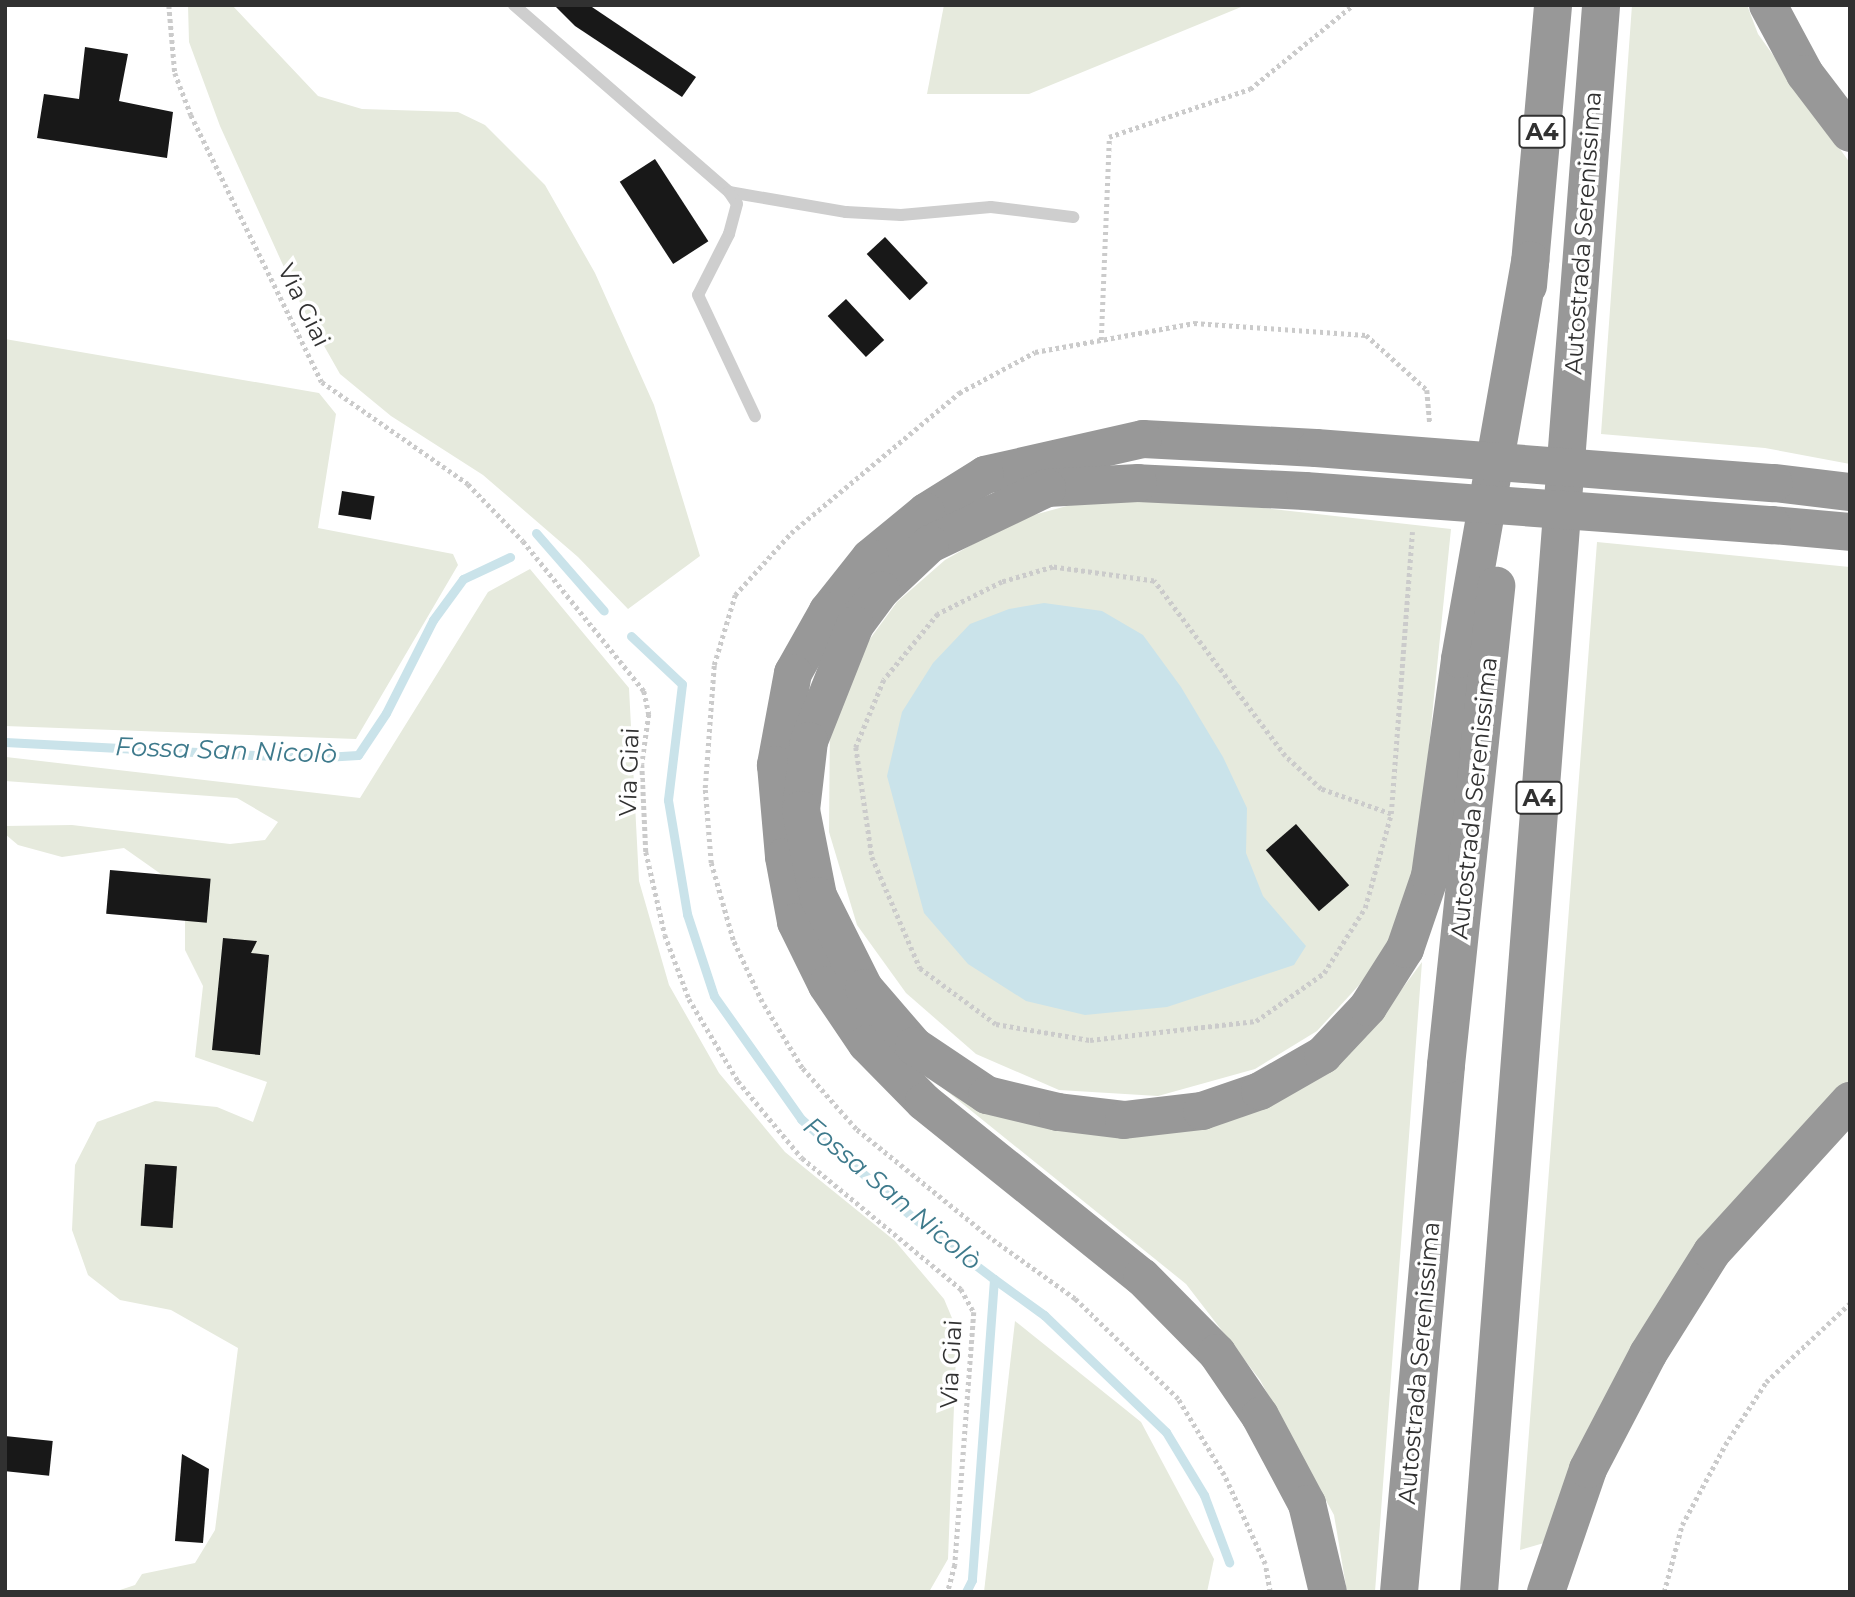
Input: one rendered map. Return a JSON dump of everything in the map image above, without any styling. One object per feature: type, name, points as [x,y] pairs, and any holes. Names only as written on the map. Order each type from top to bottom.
[{"type":"highway","name":"Autostrada Serenissima","points":[[1399,1592],[1446,1065],[1530,260],[1553,5]]},
{"type":"highway","name":"Autostrada Serenissima","points":[[1479,1592],[1601,5]]},
{"type":"highway","points":[[1768,5],[1805,74],[1850,133]]},
{"type":"highway","points":[[1530,260],[1460,659],[1430,876],[1405,949],[1368,1007],[1323,1055],[1260,1091],[1202,1111],[1124,1120],[1058,1112],[987,1095],[914,1046],[864,988],[818,896],[801,810],[809,741],[855,625],[881,590],[930,544],[1047,488],[1138,483],[1305,491],[1772,525],[1850,533]]},
{"type":"highway","points":[[1328,1592],[1307,1504],[1260,1416],[1217,1353],[1142,1278],[924,1102],[867,1044],[827,985],[796,922],[784,857],[776,765],[793,673],[828,611],[870,558],[926,512],[985,475],[1143,439],[1316,448],[1850,492]]},
{"type":"highway","points":[[1546,1592],[1588,1469],[1648,1354],[1712,1252],[1850,1101]]},
{"type":"lane","points":[[514,5],[729,192],[737,204],[729,234],[698,295],[755,416]]},
{"type":"lane","points":[[729,192],[846,212],[901,215],[991,207],[1073,217]]},
{"type":"path","name":"Via Giai","points":[[169,5],[175,73],[191,115],[322,382],[468,484],[523,541],[644,691],[649,714],[642,764],[646,852],[665,935],[689,999],[738,1082],[802,1158],[961,1289],[974,1312],[955,1565],[948,1592]]},
{"type":"path","points":[[1101,340],[1110,137],[1250,89],[1353,5]]},
{"type":"path","points":[[1270,1592],[1265,1564],[1224,1475],[1178,1399],[1075,1299],[990,1238],[856,1129],[802,1068],[762,1002],[733,940],[711,863],[705,788],[714,665],[735,595],[791,533],[959,393],[1035,352],[1194,324],[1366,335],[1427,390],[1429,433]]},
{"type":"path","points":[[1391,814],[1321,789],[1285,756],[1154,581],[1053,567],[1002,582],[937,614],[884,680],[856,747],[872,857],[920,968],[996,1024],[1090,1040],[1256,1021],[1324,973],[1365,908],[1391,814],[1406,566],[1413,526]]},
{"type":"path","points":[[1664,1592],[1682,1524],[1766,1381],[1850,1303]]},
{"type":"shaded area","points":[[188,5],[232,5],[318,96],[362,109],[458,112],[485,125],[545,185],[595,273],[654,405],[700,556],[628,609],[578,557],[483,475],[391,416],[340,374],[302,307],[220,126],[189,42]]},
{"type":"shaded area","points":[[944,5],[1246,5],[1029,94],[927,94]]},
{"type":"shaded area","points":[[1632,5],[1747,5],[1758,34],[1850,163],[1850,464],[1765,448],[1601,434]]},
{"type":"shaded area","points":[[5,339],[319,393],[336,414],[318,528],[453,554],[458,565],[356,739],[5,726]]},
{"type":"shaded area","points":[[1192,500],[1451,529],[1414,894],[1382,960],[1317,1031],[1255,1069],[1158,1096],[1059,1090],[976,1054],[906,993],[857,925],[829,832],[830,716],[867,643],[897,602],[945,560],[1015,520],[1078,503]]},
{"type":"shaded area","points":[[1597,542],[1850,567],[1850,1088],[1701,1244],[1551,1541],[1520,1550]]},
{"type":"shaded area","points":[[530,569],[629,688],[639,881],[669,985],[719,1073],[785,1152],[895,1241],[944,1299],[957,1330],[948,1559],[929,1592],[114,1592],[135,1585],[142,1574],[195,1563],[215,1530],[238,1348],[171,1310],[120,1300],[88,1275],[72,1230],[75,1165],[97,1122],[155,1101],[217,1107],[253,1122],[267,1082],[195,1057],[203,986],[185,950],[185,891],[124,848],[62,857],[18,845],[5,834],[5,826],[72,825],[230,844],[265,840],[278,822],[237,798],[5,781],[6,757],[360,798],[488,592]]},
{"type":"shaded area","points":[[1422,962],[1375,1592],[1347,1592],[1334,1515],[1260,1380],[1186,1284],[922,1071],[1128,1132],[1367,1036]]},
{"type":"shaded area","points":[[1015,1321],[1141,1422],[1214,1559],[1207,1592],[984,1592]]},
{"type":"water","points":[[1044,603],[1102,611],[1143,635],[1181,687],[1223,757],[1247,808],[1246,853],[1263,896],[1306,946],[1294,965],[1167,1007],[1085,1015],[1026,1001],[968,964],[924,913],[887,776],[902,712],[933,663],[970,624],[1009,609]]},
{"type":"building","points":[[554,5],[589,5],[696,77],[682,97],[575,26]]},
{"type":"building","points":[[85,47],[128,54],[119,101],[173,112],[167,158],[37,138],[44,94],[79,99]]},
{"type":"building","points":[[655,159],[708,241],[673,264],[620,182]]},
{"type":"building","points":[[885,237],[928,283],[910,300],[867,254]]},
{"type":"building","points":[[846,299],[884,340],[866,357],[828,316]]},
{"type":"building","points":[[342,491],[375,496],[371,520],[338,515]]},
{"type":"building","points":[[1296,824],[1349,885],[1319,911],[1266,850]]},
{"type":"building","points":[[110,870],[211,879],[207,923],[106,914]]},
{"type":"building","points":[[223,938],[257,941],[251,953],[269,955],[260,1055],[212,1050]]},
{"type":"building","points":[[145,1164],[177,1166],[173,1228],[141,1226]]},
{"type":"building","points":[[5,1436],[53,1441],[49,1476],[5,1471]]},
{"type":"building","points":[[182,1454],[209,1469],[203,1543],[175,1541]]},
{"type":"waterway","name":"Fossa San Nicolò","points":[[536,533],[604,611]]},
{"type":"waterway","name":"Fossa San Nicolò","points":[[5,742],[308,758],[358,755],[386,713],[433,620],[463,579],[510,557]]},
{"type":"waterway","name":"Fossa San Nicolò","points":[[631,636],[682,684],[668,800],[687,914],[714,996],[801,1119],[911,1216],[994,1279],[972,1580],[966,1592]]},
{"type":"waterway","points":[[994,1279],[1044,1315],[1166,1432],[1204,1495],[1229,1562]]}]
